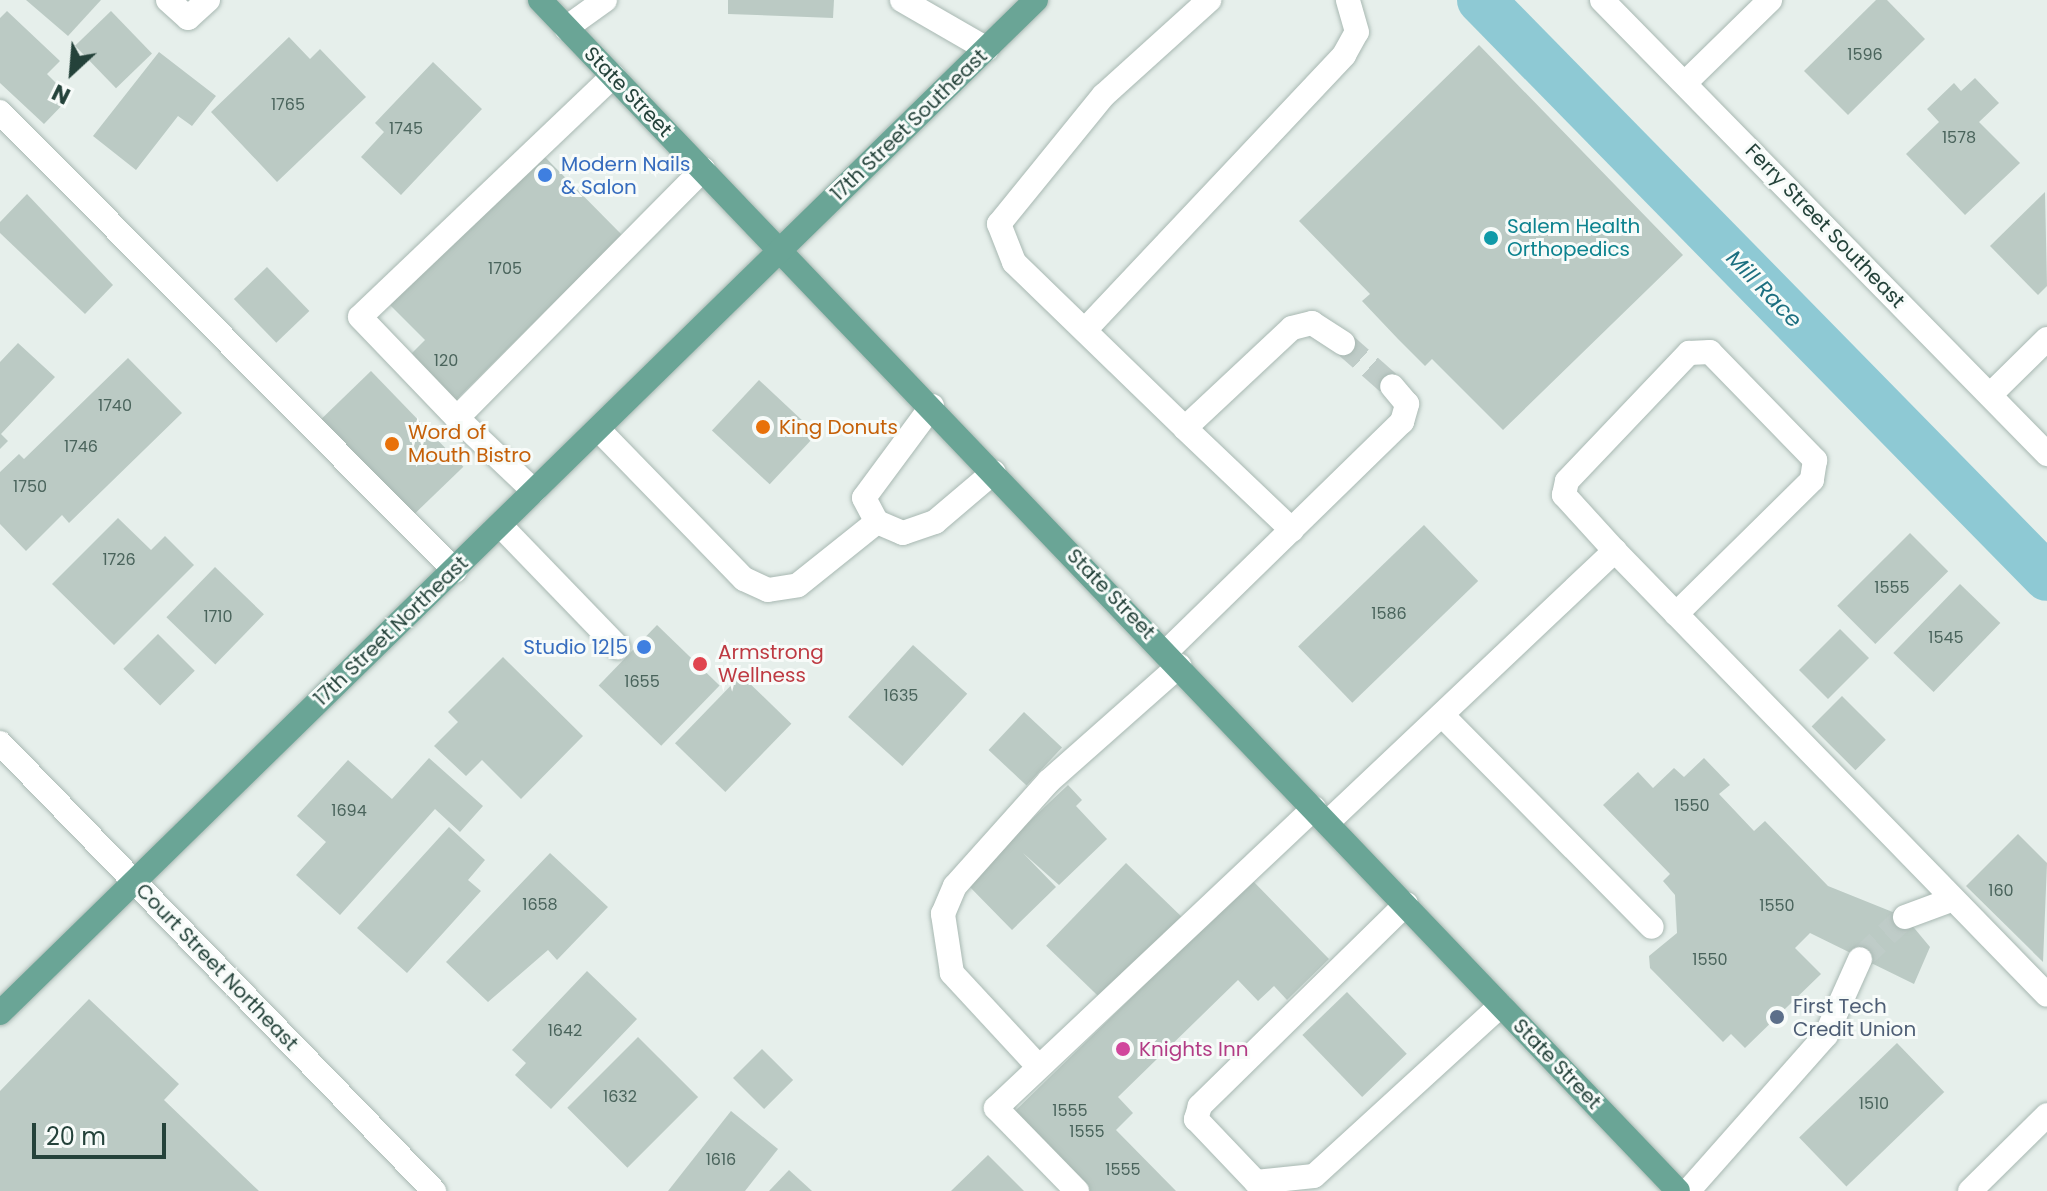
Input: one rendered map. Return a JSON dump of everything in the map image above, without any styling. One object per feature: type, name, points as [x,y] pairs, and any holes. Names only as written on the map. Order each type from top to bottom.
[{"type":"main road","name":"State Street","points":[[540,0],[782,249],[1678,1191]]},
{"type":"main road","name":"17th Street Southeast","points":[[782,249],[1036,0]]},
{"type":"main road","name":"17th Street Northeast","points":[[0,1013],[782,249]]},
{"type":"street","points":[[168,0],[188,18],[208,0]]},
{"type":"street","points":[[566,28],[605,0]]},
{"type":"street","points":[[902,0],[987,49]]},
{"type":"street","points":[[1209,0],[1104,95],[999,224],[1014,262],[1292,530]]},
{"type":"street","points":[[1085,330],[1344,55],[1357,32],[1348,0]]},
{"type":"street","name":"Ferry Street Southeast","points":[[1602,0],[2047,454]]},
{"type":"street","points":[[1685,83],[1770,0]]},
{"type":"street","points":[[534,491],[457,418],[360,317],[613,76]]},
{"type":"street","points":[[0,112],[455,571]]},
{"type":"street","points":[[457,418],[703,169]]},
{"type":"street","points":[[1185,428],[1292,328],[1312,323],[1343,343]]},
{"type":"street","points":[[1990,395],[2047,339]]},
{"type":"street","points":[[1676,614],[1812,480],[1815,460],[1710,352],[1689,353],[1567,481],[1564,495],[1615,551],[1951,900],[2047,995]]},
{"type":"street","points":[[1038,1066],[952,973],[943,914],[955,886],[1049,781],[1173,659],[1292,530],[1402,422],[1407,404],[1392,386]]},
{"type":"street","points":[[932,406],[864,498],[877,522],[903,533],[935,522],[994,472]]},
{"type":"street","points":[[598,429],[744,579],[768,590],[798,585],[877,522]]},
{"type":"street","points":[[500,525],[618,647]]},
{"type":"street","points":[[1077,1191],[996,1108],[1038,1066],[1321,815],[1442,715],[1615,551]]},
{"type":"street","points":[[1442,715],[1652,927]]},
{"type":"street","name":"Court Street Northeast","points":[[0,743],[434,1191]]},
{"type":"street","points":[[1905,917],[1951,900]]},
{"type":"street","points":[[1406,904],[1200,1106],[1196,1119],[1256,1182],[1314,1176],[1501,1005]]},
{"type":"street","points":[[1688,1191],[1826,1035],[1860,959]]},
{"type":"street","points":[[1970,1191],[2047,1115]]},
{"type":"building","points":[[26,0],[101,0],[68,36]]},
{"type":"building","points":[[728,0],[834,0],[833,18],[728,14]]},
{"type":"building","points":[[1876,0],[1887,0],[1925,39],[1848,115],[1804,71]]},
{"type":"building","points":[[7,11],[60,61],[47,74],[70,97],[44,124],[0,83],[0,18]]},
{"type":"building","points":[[111,11],[152,53],[116,88],[75,46]]},
{"type":"building","points":[[289,37],[310,59],[320,49],[366,97],[277,182],[211,112]]},
{"type":"building","name":"Salem Health Orthopedics","points":[[1479,45],[1683,255],[1503,430],[1432,359],[1425,366],[1398,339],[1362,301],[1370,294],[1299,221]]},
{"type":"building","points":[[159,52],[216,96],[192,126],[178,116],[136,170],[93,136]]},
{"type":"building","points":[[433,62],[482,109],[401,195],[361,157],[384,132],[375,123]]},
{"type":"building","points":[[1975,78],[1999,103],[1979,122],[2020,163],[1965,215],[1906,154],[1939,122],[1927,109],[1954,83],[1961,91]]},
{"type":"building","points":[[540,152],[622,235],[452,404],[407,358],[425,340],[387,302]]},
{"type":"building","points":[[2045,192],[2047,286],[2038,295],[1990,246]]},
{"type":"building","points":[[27,194],[113,285],[85,314],[0,233],[0,222]]},
{"type":"building","points":[[267,267],[309,311],[276,343],[234,299]]},
{"type":"building","points":[[18,343],[55,377],[1,434],[8,441],[0,449],[0,362]]},
{"type":"building","points":[[128,358],[182,413],[69,523],[62,515],[26,551],[0,524],[0,472],[19,454],[24,459]]},
{"type":"building","name":"Word of Mouth Bistro","points":[[371,371],[463,467],[411,517],[318,422]]},
{"type":"building","points":[[759,380],[817,434],[770,484],[712,430]]},
{"type":"building","points":[[118,518],[151,550],[165,536],[194,565],[114,645],[52,584]]},
{"type":"building","points":[[1424,525],[1478,581],[1352,703],[1298,647]]},
{"type":"building","points":[[1910,533],[1948,571],[1875,644],[1837,606]]},
{"type":"building","points":[[215,567],[264,614],[215,665],[166,617]]},
{"type":"building","points":[[1960,584],[2000,623],[1934,692],[1893,653]]},
{"type":"building","points":[[657,625],[720,685],[661,746],[599,685]]},
{"type":"building","points":[[1840,629],[1869,658],[1828,699],[1799,670]]},
{"type":"building","points":[[158,634],[195,671],[160,705],[123,669]]},
{"type":"building","points":[[913,645],[967,694],[902,766],[848,717]]},
{"type":"building","points":[[503,657],[583,736],[521,799],[482,760],[466,776],[434,746],[458,722],[448,712]]},
{"type":"building","points":[[741,675],[791,724],[725,792],[675,743]]},
{"type":"building","points":[[1842,696],[1886,740],[1855,770],[1812,726]]},
{"type":"building","points":[[1024,712],[1062,747],[1027,785],[989,750]]},
{"type":"building","points":[[429,758],[483,806],[460,832],[435,809],[340,915],[296,875],[326,842],[297,816],[348,760],[392,799]]},
{"type":"building","points":[[1704,758],[1730,785],[1719,794],[1754,831],[1765,821],[1828,886],[1905,917],[1930,947],[1914,984],[1810,933],[1795,948],[1821,974],[1745,1048],[1731,1034],[1723,1042],[1650,968],[1649,956],[1677,933],[1675,895],[1663,881],[1670,874],[1603,805],[1638,772],[1653,788],[1674,768],[1684,777]]},
{"type":"building","points":[[1068,785],[1082,800],[1076,806],[1107,839],[1059,885],[1023,853],[1056,887],[1012,930],[965,882]]},
{"type":"building","points":[[449,827],[485,860],[468,880],[481,891],[407,973],[357,928]]},
{"type":"building","points":[[2018,834],[2047,863],[2043,962],[1966,886]]},
{"type":"building","points":[[550,853],[608,907],[557,960],[548,950],[488,1002],[446,962]]},
{"type":"building","points":[[1126,863],[1181,916],[1102,999],[1046,946]]},
{"type":"building","name":"Knights Inn","points":[[1252,880],[1329,959],[1287,1000],[1274,986],[1258,1001],[1238,980],[1118,1097],[1133,1113],[1116,1130],[1176,1191],[1088,1191],[1012,1114]]},
{"type":"building","points":[[587,971],[637,1019],[551,1109],[515,1075],[526,1063],[512,1050]]},
{"type":"building","points":[[1347,992],[1407,1054],[1362,1097],[1302,1035]]},
{"type":"building","points":[[89,999],[179,1084],[164,1100],[259,1191],[0,1191],[0,1091]]},
{"type":"building","points":[[638,1037],[698,1097],[627,1168],[567,1108]]},
{"type":"building","points":[[1897,1043],[1944,1092],[1846,1186],[1799,1137]]},
{"type":"building","points":[[762,1049],[793,1080],[764,1109],[733,1078]]},
{"type":"building","points":[[731,1111],[778,1149],[745,1191],[668,1191]]},
{"type":"building","points":[[988,1155],[1024,1191],[951,1191]]},
{"type":"building","points":[[789,1170],[812,1191],[769,1191]]},
{"type":"waterway","name":"Mill Race","points":[[1481,0],[2047,577]]},
{"type":"tunnel","points":[[1343,343],[1392,386]]},
{"type":"tunnel","points":[[1860,959],[1905,917]]},
{"type":"place","name":"Modern Nails & Salon","points":[[545,175]]},
{"type":"place","name":"Salem Health Orthopedics","points":[[1491,238]]},
{"type":"place","name":"King Donuts","points":[[763,427]]},
{"type":"place","name":"Word of Mouth Bistro","points":[[392,444]]},
{"type":"place","name":"Studio 12|5","points":[[644,647]]},
{"type":"place","name":"Armstrong Wellness","points":[[700,664]]},
{"type":"place","name":"First Tech Credit Union","points":[[1777,1017]]},
{"type":"place","name":"Knights Inn","points":[[1123,1049]]}]
